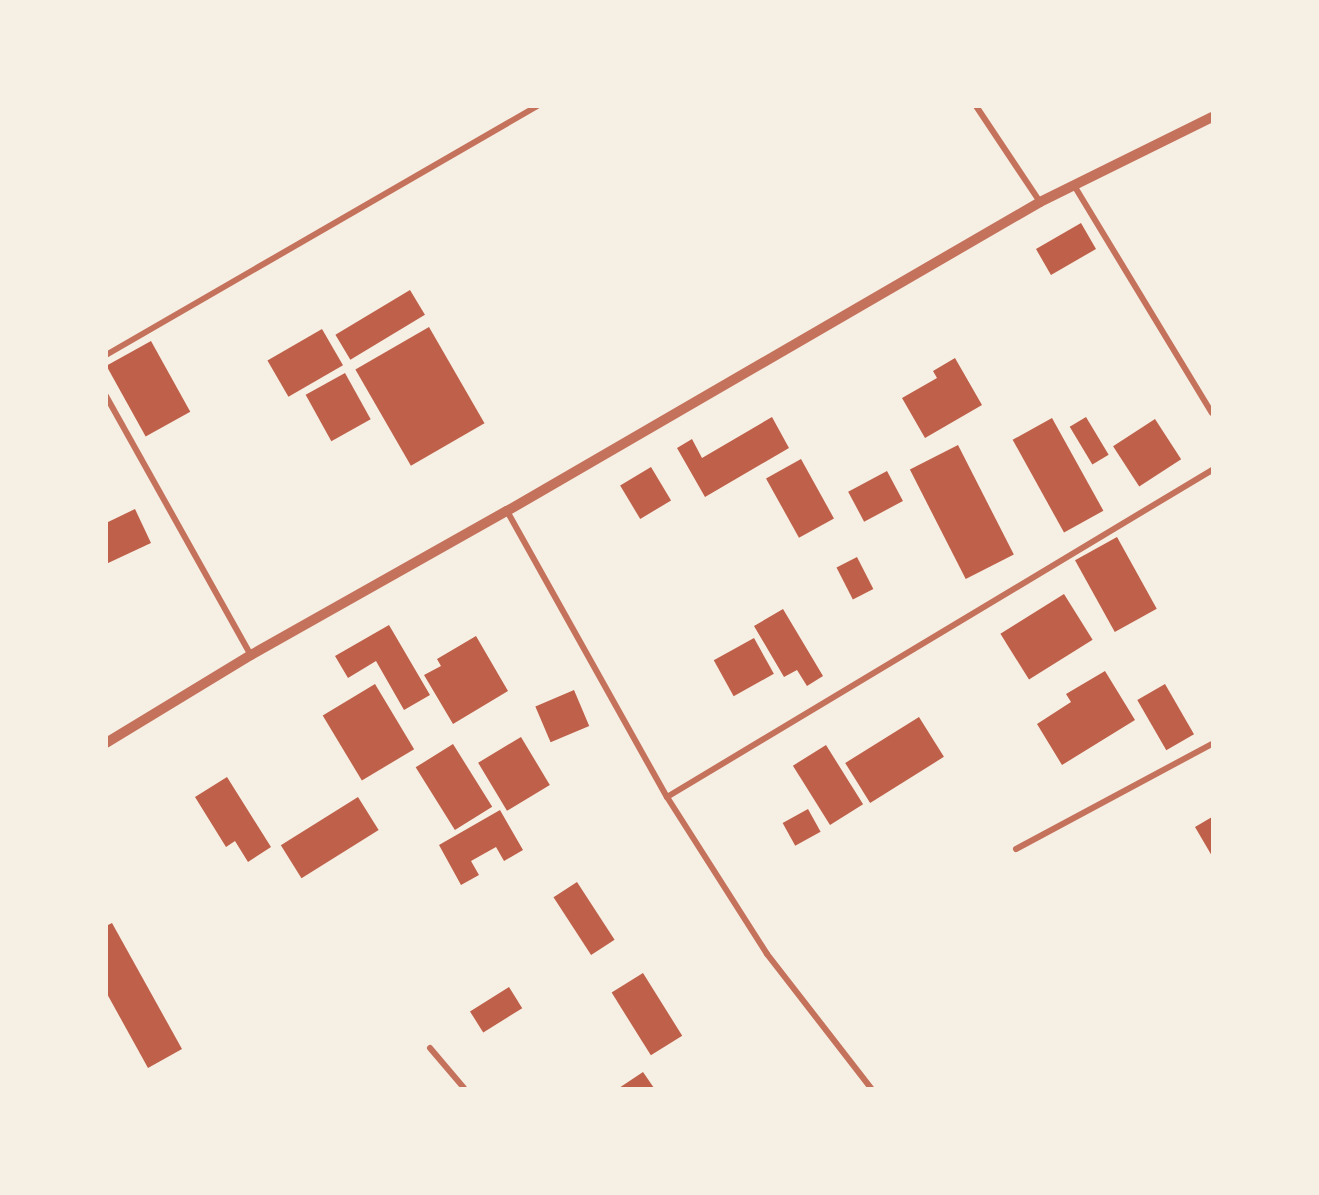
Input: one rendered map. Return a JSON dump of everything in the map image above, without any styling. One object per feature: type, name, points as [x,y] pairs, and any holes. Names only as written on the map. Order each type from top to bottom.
[{"type":"street","points":[[106,355],[537,106]]},
{"type":"street","points":[[976,106],[1040,202]]},
{"type":"street","points":[[106,743],[251,655],[507,512],[1040,202],[1075,187],[1212,117]]},
{"type":"street","points":[[1075,187],[1212,413]]},
{"type":"street","points":[[106,396],[251,655]]},
{"type":"street","points":[[667,797],[1212,470]]},
{"type":"street","points":[[507,512],[667,797],[767,954],[871,1089]]},
{"type":"street","points":[[1016,849],[1212,744]]},
{"type":"street","points":[[430,1048],[464,1089]]},
{"type":"building","points":[[1081,223],[1096,249],[1051,275],[1036,249]]},
{"type":"building","points":[[410,290],[425,315],[350,360],[335,335]]},
{"type":"building","points":[[429,327],[484,423],[411,466],[355,370]]},
{"type":"building","points":[[322,329],[343,365],[288,397],[267,360]]},
{"type":"building","points":[[151,341],[190,412],[146,437],[106,366]]},
{"type":"building","points":[[955,358],[982,405],[925,438],[902,398],[937,378],[933,371]]},
{"type":"building","points":[[345,373],[371,419],[331,441],[306,395]]},
{"type":"building","points":[[772,417],[789,448],[705,497],[677,448],[692,439],[702,458]]},
{"type":"building","points":[[1086,417],[1109,455],[1092,465],[1070,427]]},
{"type":"building","points":[[1052,418],[1103,511],[1064,533],[1013,440]]},
{"type":"building","points":[[1155,419],[1181,459],[1139,486],[1113,446]]},
{"type":"building","points":[[958,445],[1014,555],[966,579],[910,470]]},
{"type":"building","points":[[801,459],[834,518],[799,538],[766,478]]},
{"type":"building","points":[[651,467],[671,500],[640,519],[620,486]]},
{"type":"building","points":[[887,471],[903,501],[864,522],[848,492]]},
{"type":"building","points":[[135,509],[151,543],[106,564],[106,523]]},
{"type":"building","points":[[1117,537],[1157,609],[1115,632],[1075,560]]},
{"type":"building","points":[[857,557],[873,589],[853,600],[837,567]]},
{"type":"building","points":[[1064,594],[1093,640],[1029,680],[1000,634]]},
{"type":"building","points":[[783,609],[823,676],[807,686],[797,670],[784,677],[754,626]]},
{"type":"building","points":[[389,625],[430,695],[404,710],[376,661],[348,678],[335,656]]},
{"type":"building","points":[[476,636],[508,691],[453,724],[424,675],[441,666],[437,659]]},
{"type":"building","points":[[754,638],[774,674],[734,696],[714,660]]},
{"type":"building","points":[[1105,671],[1135,720],[1062,765],[1037,724],[1071,702],[1066,694]]},
{"type":"building","points":[[375,684],[414,749],[362,781],[323,715]]},
{"type":"building","points":[[1165,684],[1194,734],[1166,750],[1137,700]]},
{"type":"building","points":[[574,690],[589,726],[551,742],[535,706]]},
{"type":"building","points":[[919,717],[944,757],[870,803],[845,763]]},
{"type":"building","points":[[521,737],[550,785],[507,811],[478,763]]},
{"type":"building","points":[[453,744],[492,807],[455,830],[416,767]]},
{"type":"building","points":[[826,745],[863,804],[830,825],[793,766]]},
{"type":"building","points":[[227,777],[271,847],[248,862],[235,841],[226,847],[195,797]]},
{"type":"building","points":[[358,797],[379,830],[301,878],[281,845]]},
{"type":"building","points":[[808,809],[821,832],[795,846],[783,823]]},
{"type":"building","points":[[500,810],[523,850],[504,861],[496,847],[471,861],[479,875],[461,885],[439,845]]},
{"type":"building","points":[[1212,817],[1212,856],[1195,827]]},
{"type":"building","points":[[577,882],[615,940],[591,955],[554,897]]},
{"type":"building","points":[[112,923],[182,1049],[148,1068],[106,992],[106,926]]},
{"type":"building","points":[[643,973],[682,1036],[651,1055],[612,993]]},
{"type":"building","points":[[509,987],[522,1008],[483,1033],[470,1011]]},
{"type":"building","points":[[643,1072],[654,1088],[619,1088]]}]
